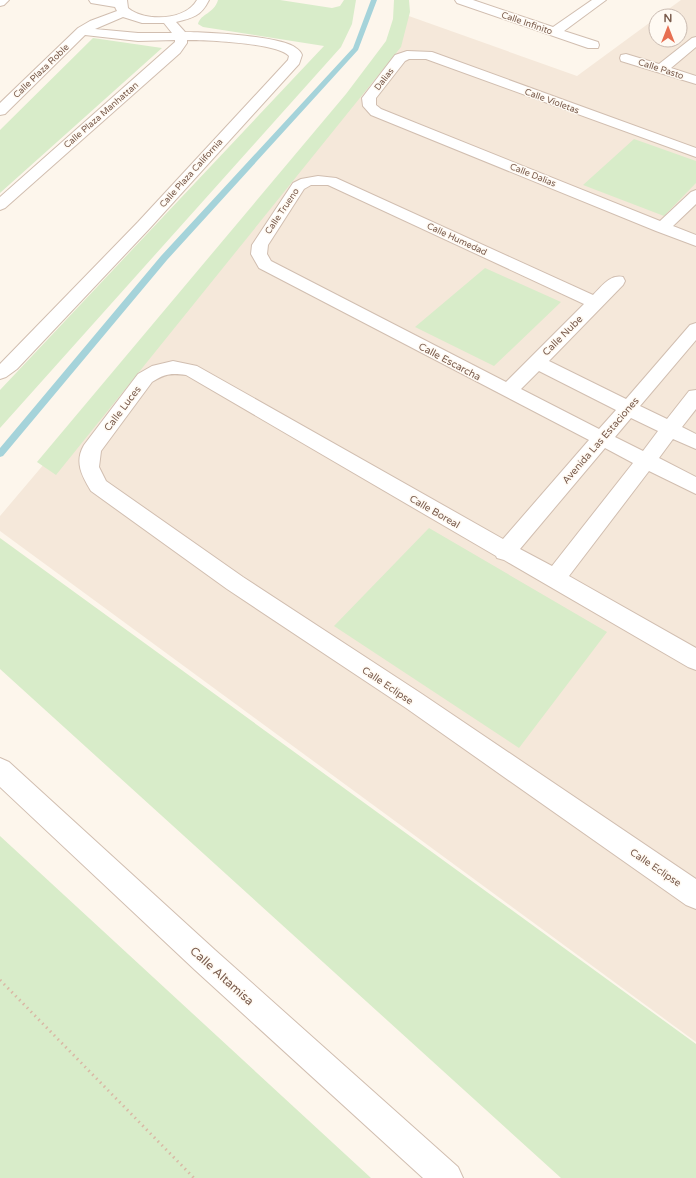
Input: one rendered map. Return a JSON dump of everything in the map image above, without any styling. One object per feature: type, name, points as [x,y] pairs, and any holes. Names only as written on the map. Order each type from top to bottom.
[{"type":"street","points":[[95,0],[122,5],[136,18],[144,20],[168,20],[192,13],[200,8],[203,0]]},
{"type":"street","name":"Calle Infinito","points":[[461,0],[593,45]]},
{"type":"street","points":[[554,32],[600,0]]},
{"type":"street","name":"Calle Plaza Roble","points":[[0,111],[82,31],[122,5]]},
{"type":"street","points":[[168,20],[181,36]]},
{"type":"street","points":[[82,31],[138,37],[181,36]]},
{"type":"street","name":"Calle Plaza Manhattan","points":[[0,205],[175,50],[181,43],[181,36]]},
{"type":"street","name":"Calle Plaza California","points":[[0,373],[11,365],[144,225],[294,61],[296,55],[291,50],[274,45],[223,37],[181,36]]},
{"type":"street","points":[[661,69],[696,41]]},
{"type":"street","name":"Dalias","points":[[370,108],[369,98],[400,58],[407,55]]},
{"type":"street","name":"Calle Violetas","points":[[407,55],[427,55],[696,153]]},
{"type":"street","name":"Calle Pasto","points":[[626,58],[696,80]]},
{"type":"street","name":"Calle Dalias","points":[[370,108],[376,112],[696,241]]},
{"type":"street","name":"Calle Trueno","points":[[259,254],[260,245],[298,186],[306,181],[318,179]]},
{"type":"street","name":"Calle Humedad","points":[[318,179],[331,181],[594,302]]},
{"type":"street","points":[[662,228],[696,196]]},
{"type":"street","name":"Calle Escarcha","points":[[259,254],[265,264],[508,391],[696,486]]},
{"type":"street","name":"Calle Nube","points":[[508,391],[594,302],[617,281]]},
{"type":"street","name":"Avenida Las Estaciones","points":[[504,552],[696,328]]},
{"type":"street","points":[[536,362],[696,442]]},
{"type":"street","name":"Calle Luces","points":[[89,467],[91,450],[145,378],[158,370],[173,367]]},
{"type":"street","name":"Calle Boreal","points":[[173,367],[191,370],[504,552],[555,578],[696,660]]},
{"type":"street","points":[[555,578],[696,396]]},
{"type":"street","name":"Calle Eclipse","points":[[89,467],[98,486],[229,579],[414,702],[696,895]]},
{"type":"street","name":"Calle Altamisa","points":[[0,770],[205,960],[447,1178]]},
{"type":"path","points":[[0,980],[194,1178]]},
{"type":"shaded area","points":[[681,0],[696,0],[696,1042],[0,531],[0,516],[398,46],[406,15],[577,76],[648,24],[648,48],[688,48],[688,8],[670,8]]},
{"type":"green space","points":[[218,0],[280,0],[332,8],[340,6],[344,0],[356,0],[352,24],[341,47],[0,428],[0,390],[324,46],[203,27],[198,24],[202,18],[214,8]]},
{"type":"green space","points":[[394,0],[409,0],[410,12],[401,47],[56,475],[37,462],[346,94],[386,41],[393,19]]},
{"type":"green space","points":[[93,38],[162,48],[0,193],[0,130]]},
{"type":"green space","points":[[634,139],[696,161],[696,183],[664,216],[583,185]]},
{"type":"green space","points":[[485,268],[561,302],[494,366],[415,327]]},
{"type":"green space","points":[[429,528],[607,632],[519,748],[334,626]]},
{"type":"green space","points":[[0,538],[696,1044],[696,1178],[561,1178],[0,669]]},
{"type":"green space","points":[[0,836],[371,1178],[0,1178]]},
{"type":"waterway","points":[[0,454],[164,258],[356,49],[374,0]]}]
